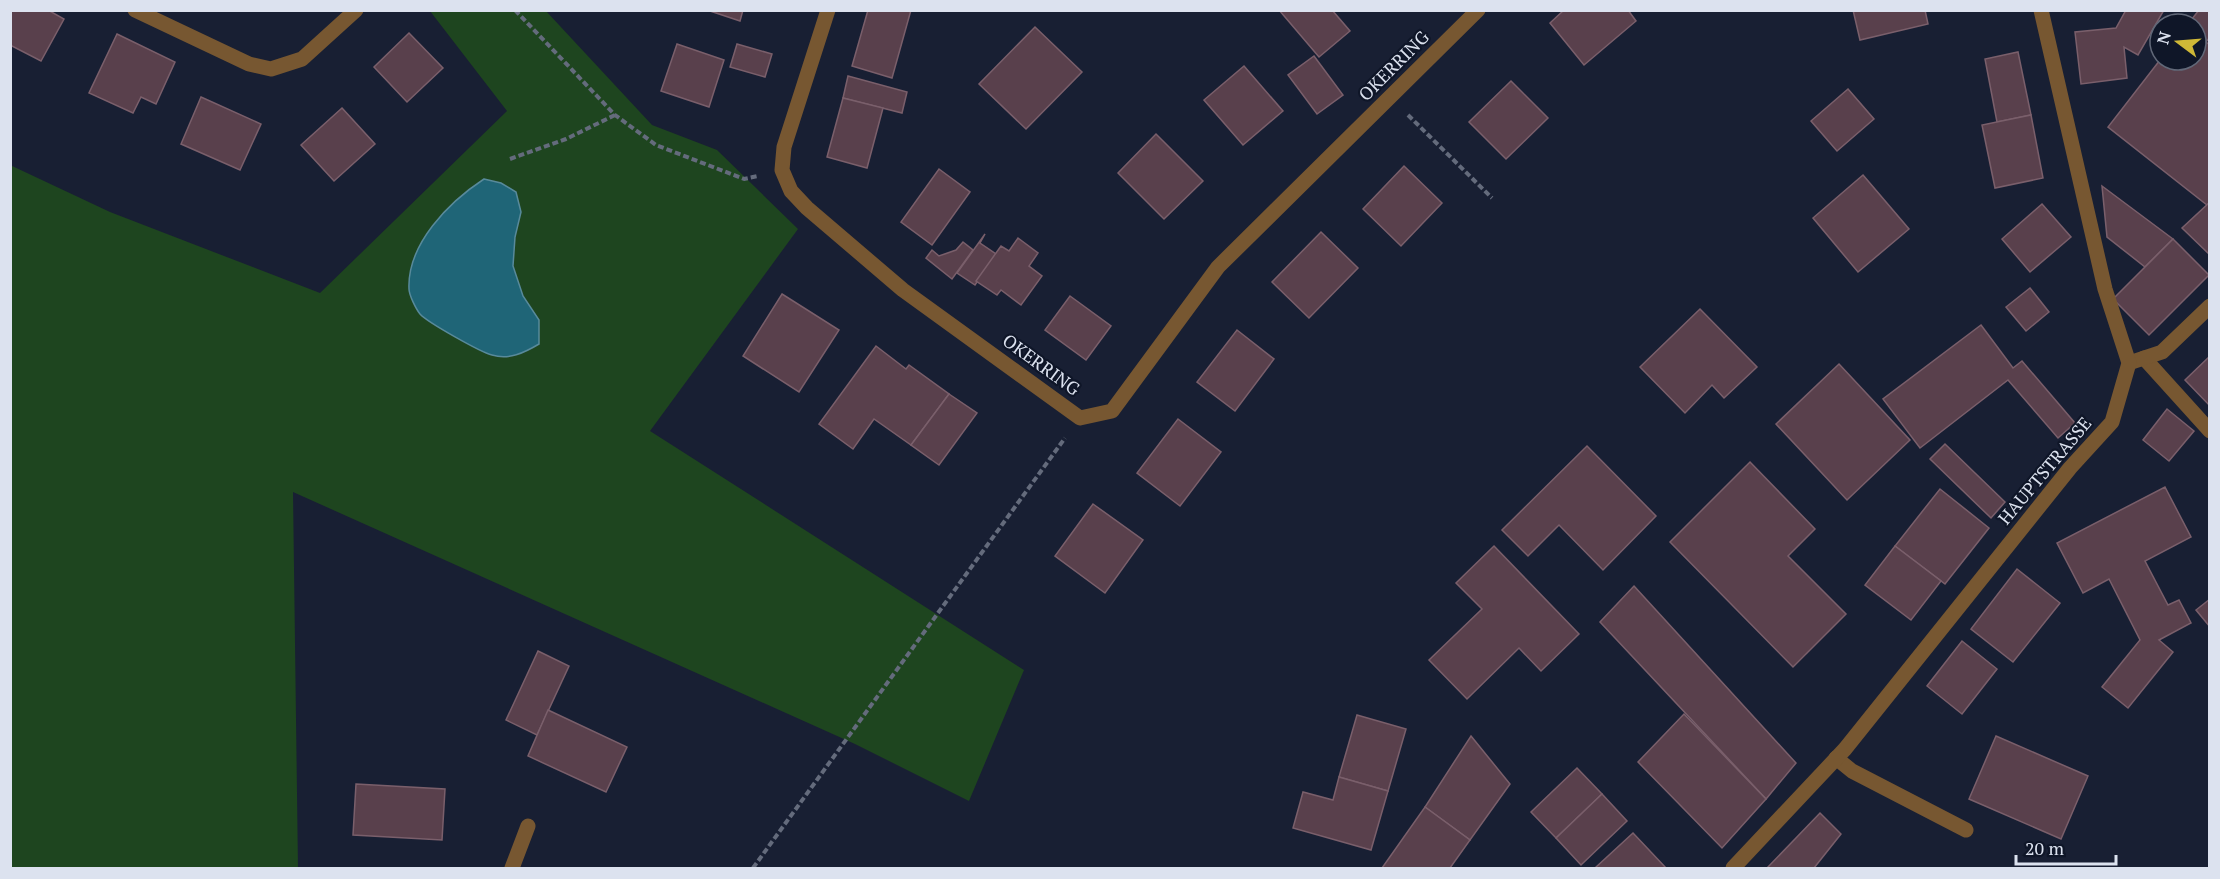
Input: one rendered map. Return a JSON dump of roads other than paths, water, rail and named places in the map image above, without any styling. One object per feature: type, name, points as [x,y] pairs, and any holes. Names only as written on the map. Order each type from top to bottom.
[{"type":"street","points":[[135,10],[249,64],[271,69],[302,59],[356,10]]},
{"type":"street","name":"OKERRING","points":[[828,10],[784,147],[782,170],[791,191],[807,208],[903,290],[1080,418],[1112,411],[1218,267],[1478,10]]},
{"type":"street","points":[[2041,10],[2105,289],[2129,363],[2162,352],[2210,306]]},
{"type":"street","points":[[2144,358],[2210,431]]},
{"type":"street","name":"HAUPTSTRASSE","points":[[1733,868],[1836,758],[2070,468],[2112,422],[2129,363]]},
{"type":"street","points":[[1836,758],[1852,771],[1966,830]]},
{"type":"street","points":[[512,868],[528,826]]},
{"type":"water","points":[[484,179],[501,183],[516,192],[521,212],[515,237],[513,266],[523,296],[539,320],[539,344],[522,353],[510,356],[486,353],[433,323],[420,314],[409,292],[410,272],[423,240],[444,212]]}]
